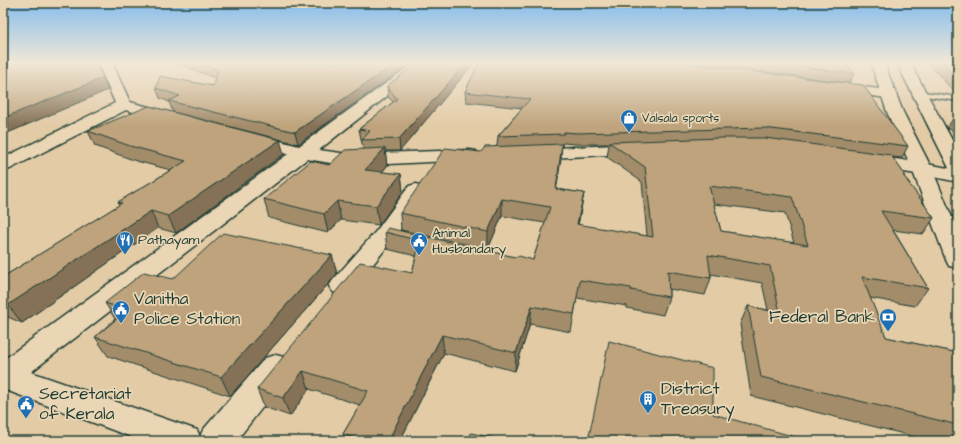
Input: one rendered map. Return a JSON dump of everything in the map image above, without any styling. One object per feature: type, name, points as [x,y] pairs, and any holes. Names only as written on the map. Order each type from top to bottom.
[{"type":"street","points":[[115,84],[124,105]]},
{"type":"street","points":[[4,376],[397,84]]},
{"type":"street","points":[[884,84],[922,169],[958,260]]},
{"type":"street","points":[[914,84],[958,168]]},
{"type":"street","points":[[822,86],[888,94]]},
{"type":"street","points":[[3,165],[124,105],[184,121]]},
{"type":"street","points":[[237,135],[304,153],[348,160],[486,155]]},
{"type":"street","points":[[516,154],[654,148]]},
{"type":"street","points":[[325,307],[385,234],[440,156]]},
{"type":"street","points":[[849,158],[958,176]]},
{"type":"street","points":[[385,234],[415,242]]},
{"type":"street","points":[[215,441],[290,350]]},
{"type":"street","points":[[4,376],[185,441]]},
{"type":"lane","points":[[919,93],[958,99]]},
{"type":"building","points":[[3,84],[89,84],[3,118]]},
{"type":"building","points":[[157,84],[201,84],[213,86],[214,84],[366,84],[295,132],[169,101],[180,96],[156,88]]},
{"type":"building","points":[[390,84],[448,84],[399,139],[362,140],[370,131],[359,129],[397,99],[387,86]]},
{"type":"building","points":[[469,84],[852,84],[863,85],[908,146],[764,128],[577,133],[564,132],[564,134],[498,136],[530,99],[465,92]]},
{"type":"building","points":[[149,106],[280,140],[168,216],[151,211],[8,305],[3,303],[3,277],[122,203],[118,202],[186,161],[130,146],[88,131]]},
{"type":"building","points":[[765,138],[891,155],[905,175],[903,175],[934,218],[881,211],[928,288],[862,277],[886,337],[958,353],[958,425],[761,377],[748,306],[780,313],[770,266],[708,255],[711,278],[668,271],[669,297],[631,290],[631,288],[580,280],[574,314],[532,306],[516,353],[442,335],[388,441],[363,441],[343,434],[368,391],[303,371],[283,398],[257,389],[360,262],[412,273],[420,241],[385,232],[388,228],[533,260],[550,207],[502,199],[488,232],[400,213],[445,148],[481,152],[485,147],[562,144],[556,189],[584,193],[577,224],[653,237],[645,167],[609,142]],"holes":[[[709,186],[792,197],[808,245],[721,231]]]},
{"type":"building","points":[[385,148],[365,170],[401,174],[376,206],[337,201],[324,214],[264,199],[311,161],[329,165],[345,150]]},
{"type":"building","points":[[223,233],[332,255],[221,377],[95,337],[127,310],[105,303],[144,272],[173,279]]},
{"type":"building","name":"District Treasury","points":[[609,341],[713,368],[713,414],[810,441],[588,441]]},
{"type":"building","points":[[471,433],[508,441],[468,441]]},
{"type":"place","name":"Valsala sports","points":[[629,133]]},
{"type":"place","name":"Pathayam","points":[[125,255]]},
{"type":"place","name":"Animal Husbandary","points":[[419,256]]},
{"type":"place","name":"Vanitha Police Station","points":[[121,324]]},
{"type":"place","name":"Federal Bank","points":[[888,332]]},
{"type":"place","name":"District Treasury","points":[[648,414]]},
{"type":"place","name":"Secretariat of Kerala","points":[[26,419]]}]
